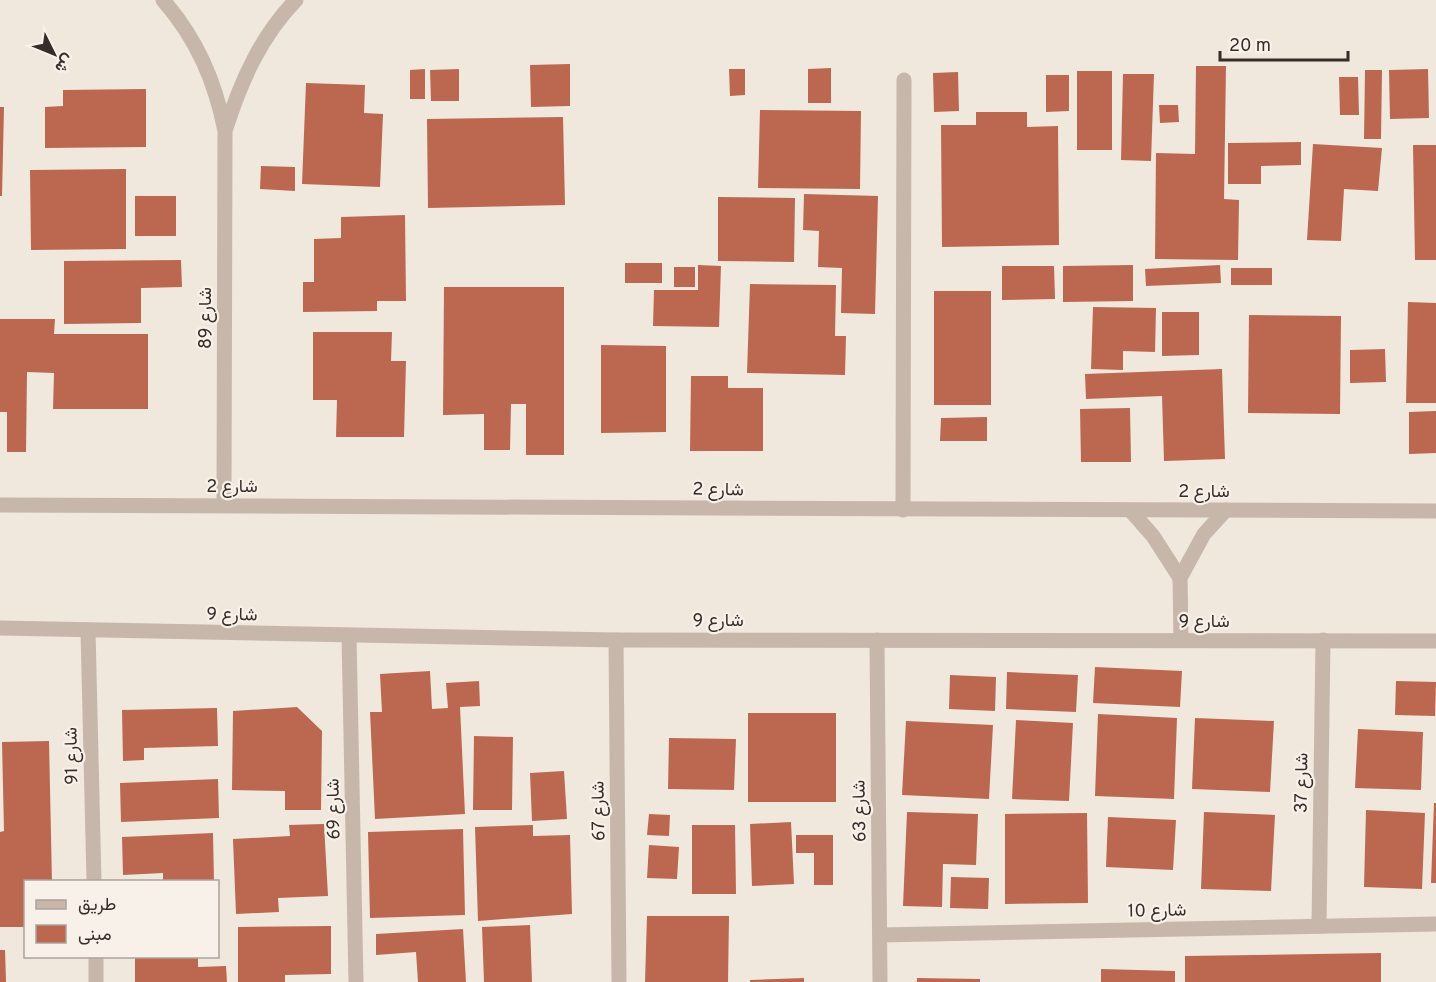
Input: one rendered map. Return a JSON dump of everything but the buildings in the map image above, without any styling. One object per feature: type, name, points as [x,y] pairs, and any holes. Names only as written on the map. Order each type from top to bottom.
[{"type":"street","name":"شارع 89","points":[[163,0],[186,28],[210,73],[225,131],[224,505]]},
{"type":"street","name":"شارع 89","points":[[225,131],[236,96],[251,63],[270,32],[296,0]]},
{"type":"street","points":[[903,510],[904,80]]},
{"type":"street","name":"شارع 2","points":[[0,505],[1436,511]]},
{"type":"street","points":[[1181,640],[1180,578],[1204,534],[1226,510]]},
{"type":"street","points":[[1131,511],[1153,536],[1180,578]]},
{"type":"street","name":"شارع 9","points":[[0,628],[615,640],[1436,641]]},
{"type":"street","name":"شارع 91","points":[[88,630],[94,880]]},
{"type":"street","name":"شارع 69","points":[[349,636],[356,982]]},
{"type":"street","name":"شارع 67","points":[[615,640],[619,982]]},
{"type":"street","name":"شارع 63","points":[[876,640],[880,982]]},
{"type":"street","name":"شارع 37","points":[[1319,926],[1323,640]]},
{"type":"street","name":"شارع 10","points":[[880,935],[1436,924]]},
{"type":"street","points":[[96,958],[96,982]]}]
